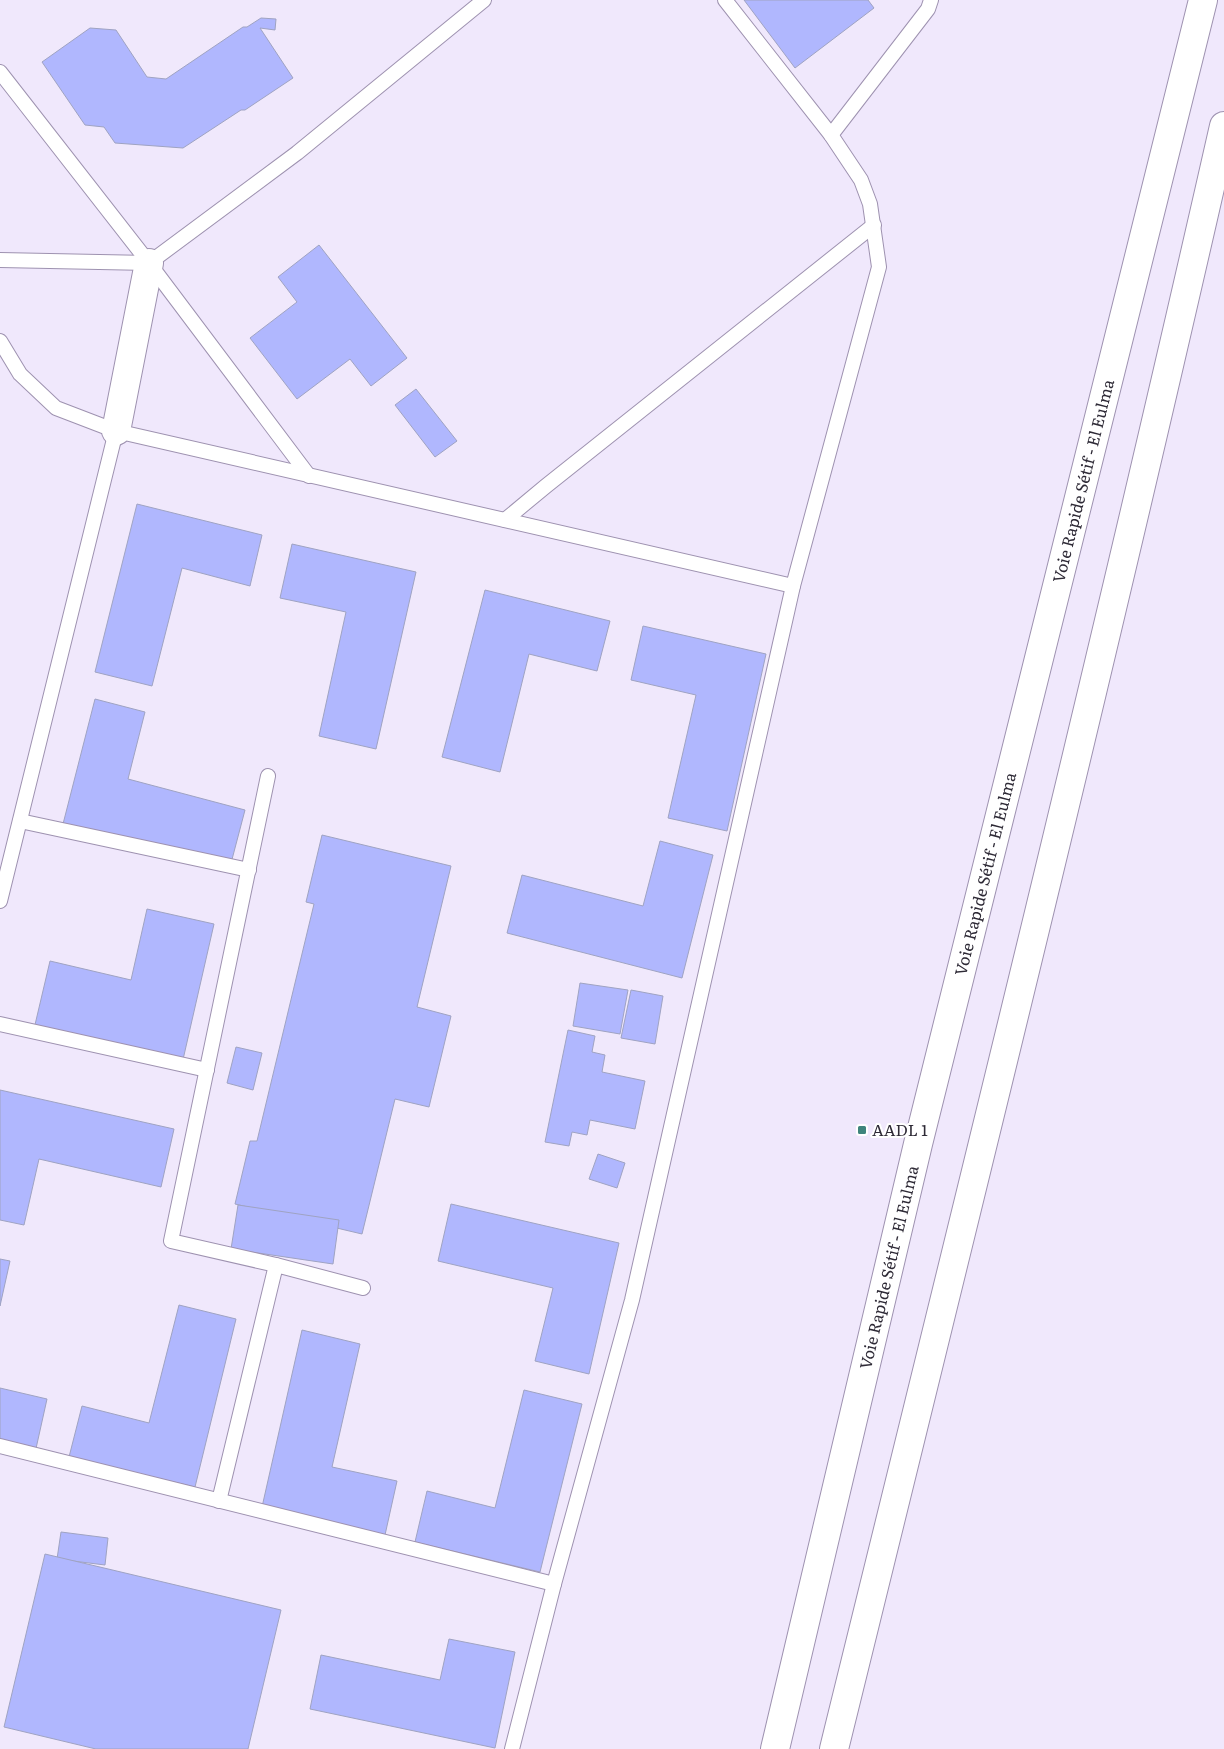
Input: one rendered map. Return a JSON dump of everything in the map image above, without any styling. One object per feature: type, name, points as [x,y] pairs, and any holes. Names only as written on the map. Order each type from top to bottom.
[{"type":"main road","name":"Voie Rapide Sétif - El Eulma","points":[[775,1749],[918,1144],[1203,0]]},
{"type":"main road","points":[[834,1749],[980,1160],[1173,353],[1224,126]]},
{"type":"main road","points":[[116,431],[149,263]]},
{"type":"lane","points":[[0,260],[149,263],[297,153],[484,0]]},
{"type":"lane","points":[[512,1749],[554,1584],[632,1300],[793,586],[879,267],[870,204],[861,180],[831,135],[725,0]]},
{"type":"lane","points":[[831,135],[926,3]]},
{"type":"lane","points":[[0,72],[149,263],[309,476]]},
{"type":"lane","points":[[505,520],[874,225]]},
{"type":"lane","points":[[0,341],[20,374],[56,408],[116,431],[793,586]]},
{"type":"lane","points":[[0,902],[2,882],[20,821],[116,431]]},
{"type":"lane","points":[[268,776],[171,1240],[363,1288]]},
{"type":"lane","points":[[20,821],[248,870]]},
{"type":"lane","points":[[0,1024],[207,1070]]},
{"type":"lane","points":[[218,1500],[276,1265]]},
{"type":"lane","points":[[0,1446],[554,1584]]},
{"type":"building","points":[[744,0],[868,0],[874,8],[795,68]]},
{"type":"building","points":[[261,18],[276,19],[275,30],[260,28],[293,78],[183,148],[115,143],[104,127],[85,125],[42,62],[90,28],[116,30],[147,77],[166,79],[243,27],[247,27]]},
{"type":"building","points":[[319,245],[407,358],[371,386],[350,359],[297,399],[250,338],[297,302],[278,277]]},
{"type":"building","points":[[416,389],[457,441],[435,457],[395,405]]},
{"type":"building","points":[[137,504],[262,535],[250,586],[182,568],[152,686],[95,672]]},
{"type":"building","points":[[292,544],[416,572],[376,749],[319,736],[346,612],[280,598]]},
{"type":"building","points":[[485,590],[610,621],[597,671],[529,654],[500,772],[442,757]]},
{"type":"building","points":[[643,626],[766,654],[727,831],[668,818],[696,695],[631,680]]},
{"type":"building","points":[[95,699],[145,712],[128,779],[245,810],[230,867],[63,824]]},
{"type":"building","points":[[322,835],[451,866],[417,1007],[451,1016],[429,1107],[395,1099],[362,1234],[235,1204],[250,1141],[257,1141],[314,904],[306,902]]},
{"type":"building","points":[[660,841],[713,855],[682,978],[507,933],[522,875],[643,906]]},
{"type":"building","points":[[147,909],[214,924],[182,1064],[34,1029],[50,961],[131,980]]},
{"type":"building","points":[[580,983],[628,990],[620,1034],[573,1026]]},
{"type":"building","points":[[631,990],[663,996],[655,1044],[621,1038]]},
{"type":"building","points":[[568,1030],[595,1036],[592,1052],[605,1055],[602,1072],[645,1081],[635,1129],[590,1120],[587,1135],[572,1132],[569,1146],[545,1142]]},
{"type":"building","points":[[236,1047],[262,1053],[253,1090],[227,1083]]},
{"type":"building","points":[[0,1090],[174,1129],[161,1187],[39,1159],[24,1225],[0,1220]]},
{"type":"building","points":[[598,1154],[625,1163],[617,1188],[589,1179]]},
{"type":"building","points":[[451,1204],[619,1243],[589,1374],[535,1361],[553,1288],[438,1261]]},
{"type":"building","points":[[238,1205],[339,1220],[333,1264],[231,1249]]},
{"type":"building","points":[[0,1259],[10,1261],[0,1306]]},
{"type":"building","points":[[179,1305],[236,1319],[195,1487],[69,1457],[82,1406],[149,1423]]},
{"type":"building","points":[[302,1330],[360,1344],[332,1467],[397,1481],[385,1535],[262,1507]]},
{"type":"building","points":[[0,1388],[47,1399],[35,1453],[0,1444]]},
{"type":"building","points":[[524,1390],[582,1404],[540,1572],[415,1542],[427,1491],[495,1508]]},
{"type":"building","points":[[61,1532],[108,1538],[105,1565],[57,1559]]},
{"type":"building","points":[[45,1554],[281,1610],[248,1749],[96,1749],[4,1727]]},
{"type":"building","points":[[449,1639],[515,1652],[495,1748],[310,1709],[321,1655],[440,1680]]},
{"type":"place","name":"AADL 1","points":[[862,1130]]}]
